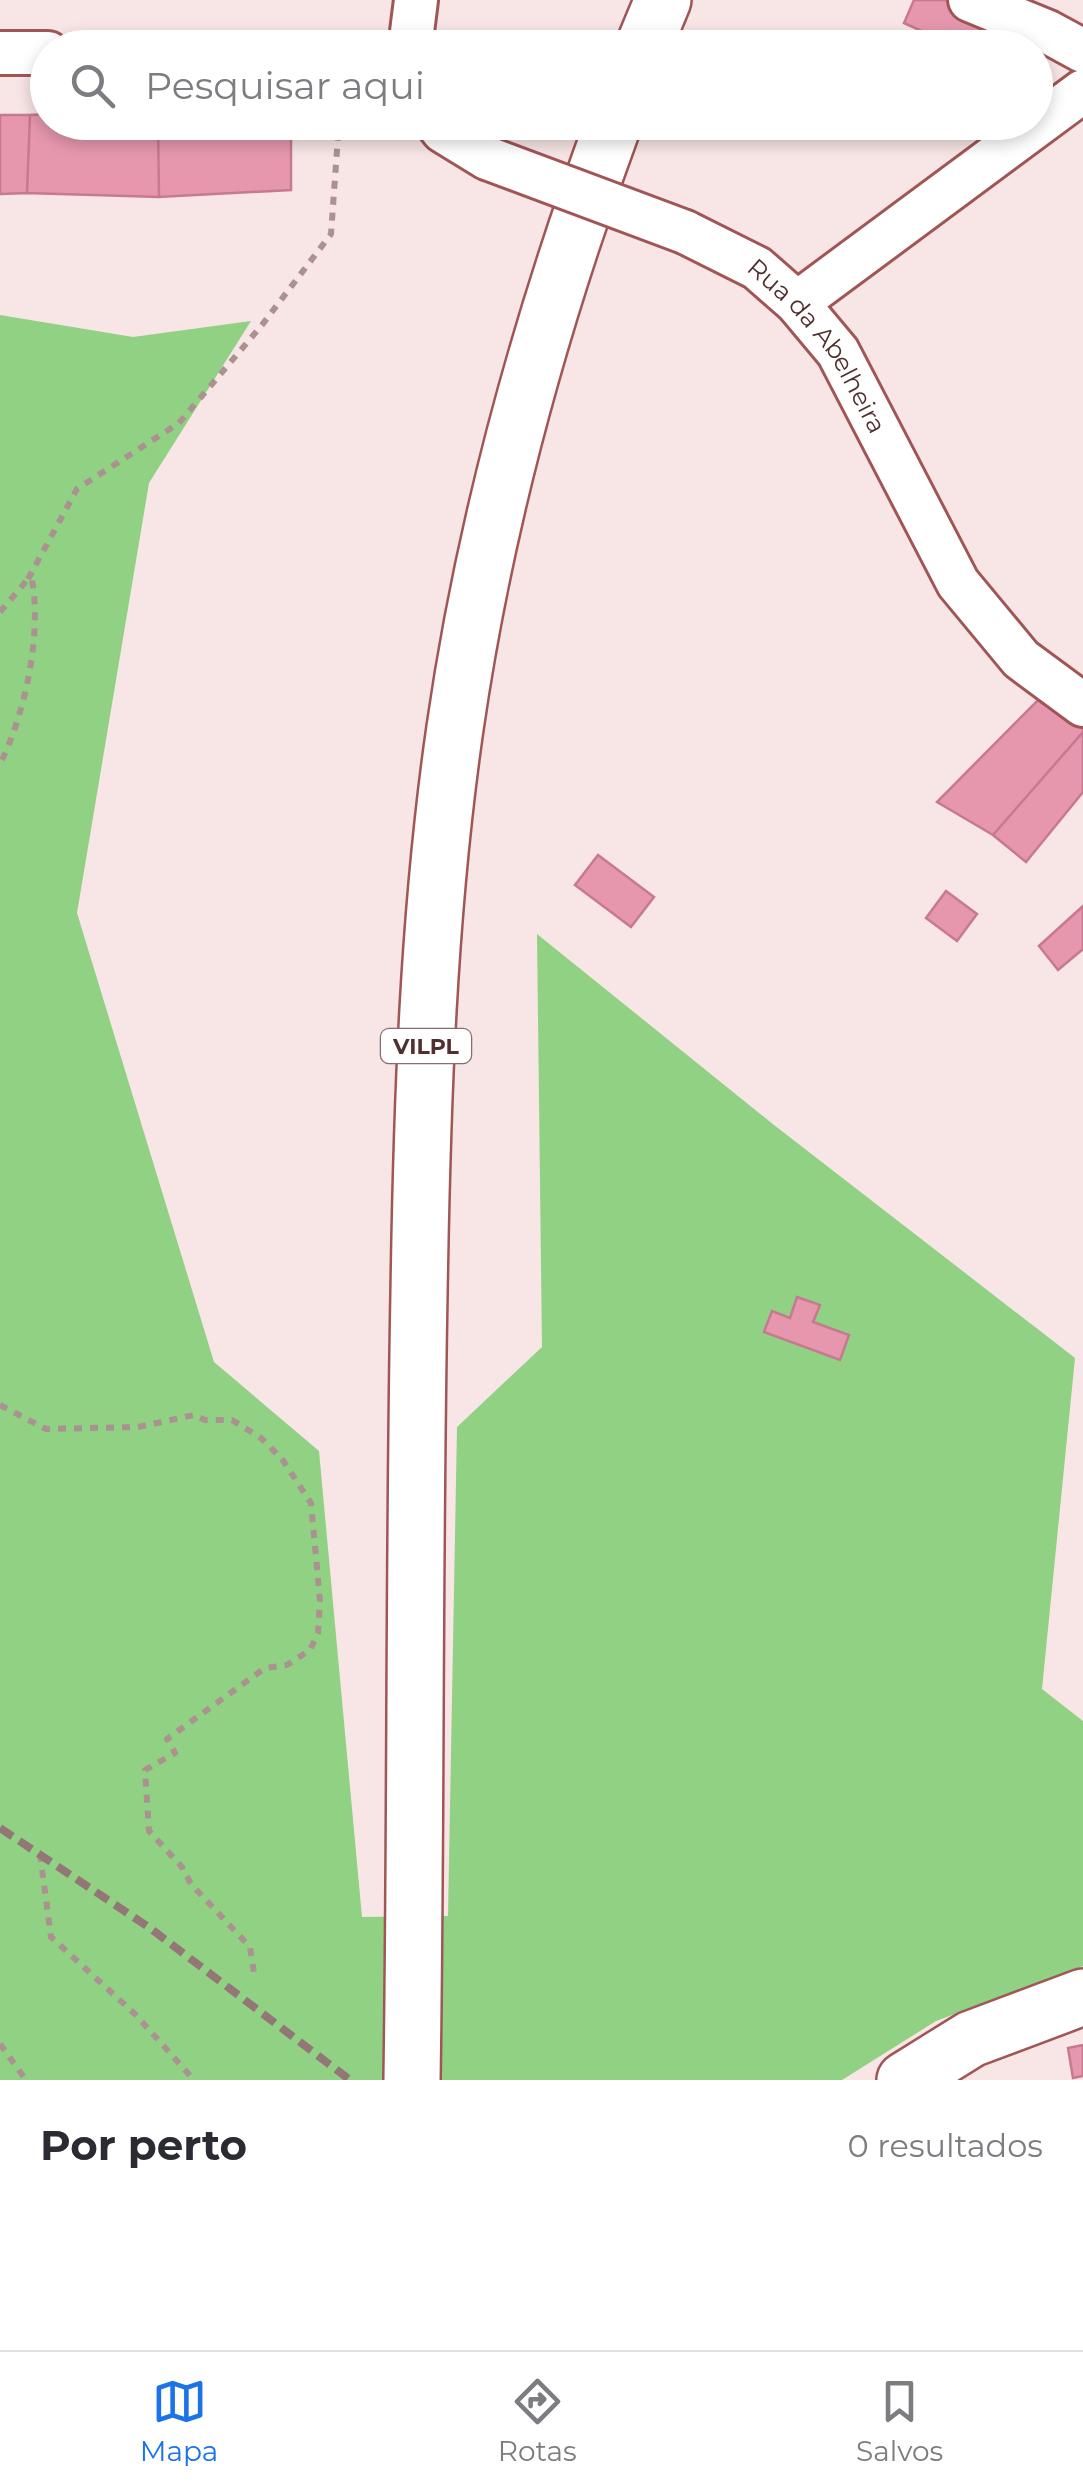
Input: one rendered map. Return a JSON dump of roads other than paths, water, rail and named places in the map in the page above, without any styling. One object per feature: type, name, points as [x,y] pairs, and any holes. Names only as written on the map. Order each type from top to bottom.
[{"type":"main road","points":[[650,30],[663,0]]},
{"type":"main road","name":"VILPL","points":[[412,2080],[422,1119],[434,925],[452,750],[474,614],[519,412],[569,248],[608,140]]},
{"type":"main road","points":[[905,2080],[971,2039],[1083,1997]]},
{"type":"street","points":[[412,30],[416,0]]},
{"type":"street","points":[[970,0],[1043,30]]},
{"type":"street","points":[[1053,35],[1083,51]]},
{"type":"street","points":[[0,53],[30,53]]},
{"type":"street","points":[[1053,113],[1083,91]]},
{"type":"street","name":"Rua da Abelheira","points":[[458,140],[487,158],[686,232],[757,268],[797,303],[838,352],[958,582],[1021,659],[1083,705]]},
{"type":"street","points":[[797,303],[1017,140]]},
{"type":"railway","points":[[0,1828],[150,1928],[350,2080]]}]
